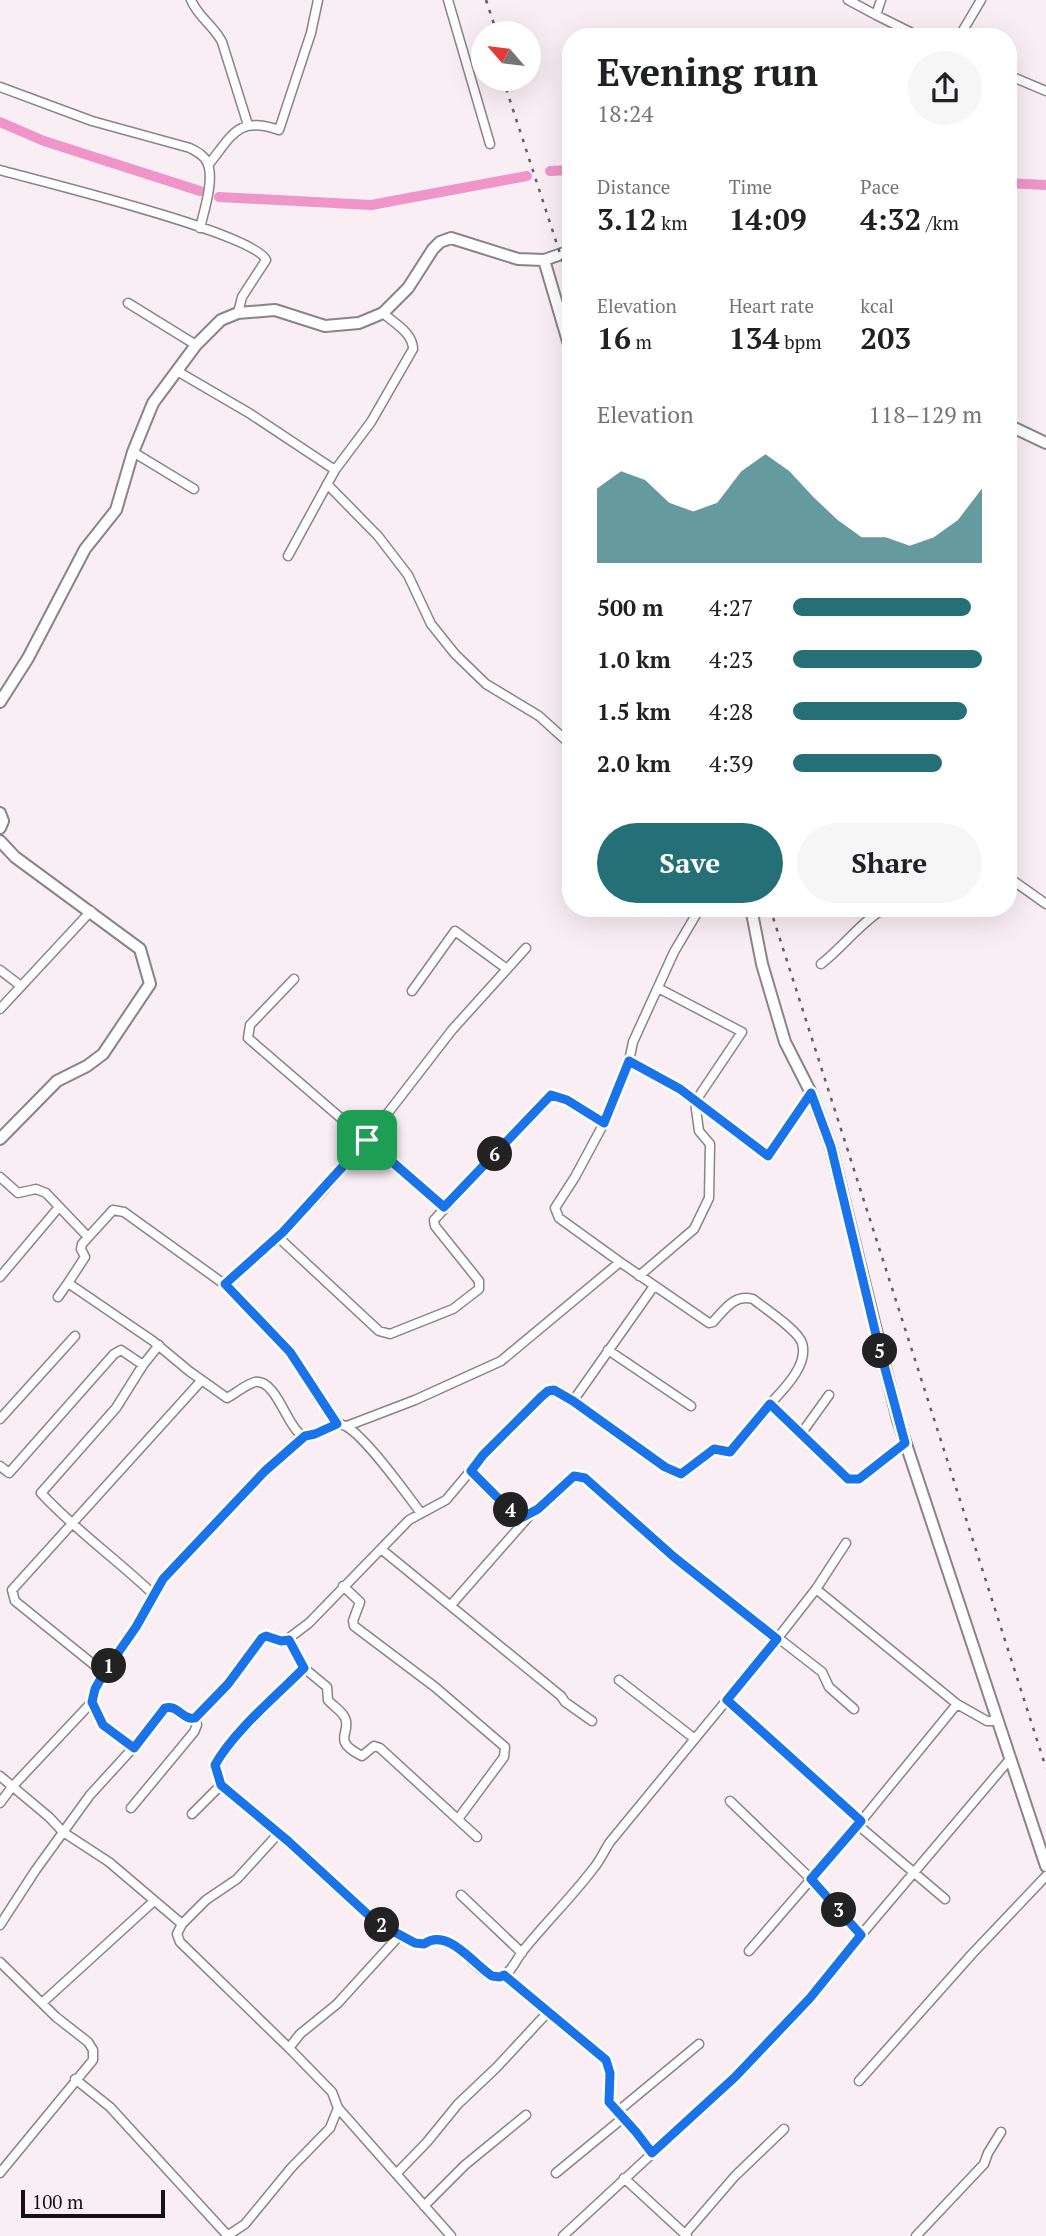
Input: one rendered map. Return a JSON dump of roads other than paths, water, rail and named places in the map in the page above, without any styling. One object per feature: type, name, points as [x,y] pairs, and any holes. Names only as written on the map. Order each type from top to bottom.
[{"type":"street","points":[[191,0],[197,14],[222,42],[248,125]]},
{"type":"street","points":[[200,228],[208,197],[209,164],[233,135],[248,125],[264,125],[279,130],[311,33],[317,0]]},
{"type":"street","points":[[448,0],[490,145]]},
{"type":"street","points":[[848,0],[902,28]]},
{"type":"street","points":[[876,15],[881,0]]},
{"type":"street","points":[[964,28],[981,0]]},
{"type":"street","points":[[1017,79],[1046,91]]},
{"type":"street","points":[[0,87],[92,121],[190,148],[209,164]]},
{"type":"street","points":[[0,170],[129,204],[218,233],[256,250],[266,258],[242,297],[238,313]]},
{"type":"street","points":[[0,702],[28,658],[86,549],[116,510],[133,452],[153,402],[196,345],[221,320],[238,313],[275,310],[325,326],[359,323],[383,313],[408,288],[433,249],[440,242],[452,238],[507,256],[544,260],[562,254]]},
{"type":"street","points":[[544,260],[562,321]]},
{"type":"street","points":[[128,303],[196,345]]},
{"type":"street","points":[[288,556],[335,470],[371,422],[413,349],[409,335],[383,313]]},
{"type":"street","points":[[177,371],[335,470]]},
{"type":"street","points":[[1017,429],[1046,443]]},
{"type":"street","points":[[133,452],[194,489]]},
{"type":"street","points":[[327,484],[378,536],[408,575],[431,624],[455,654],[486,684],[540,716],[562,737]]},
{"type":"street","points":[[0,813],[3,821],[0,828]]},
{"type":"street","points":[[0,841],[15,857],[140,949],[150,984],[103,1054],[87,1066],[57,1081],[0,1139]]},
{"type":"street","points":[[1017,883],[1046,904]]},
{"type":"street","points":[[0,1009],[91,911]]},
{"type":"street","points":[[0,1925],[90,1795],[134,1748],[165,1708],[174,1708],[187,1718],[195,1718],[228,1684],[262,1638],[266,1636],[281,1641],[289,1640],[324,1608],[409,1520],[446,1500],[483,1455],[548,1391],[560,1392],[665,1467],[681,1474],[714,1449],[730,1452],[788,1385],[801,1361],[803,1344],[797,1335],[753,1299],[735,1299],[709,1323],[639,1276],[559,1218],[555,1212],[558,1201],[575,1177],[604,1123],[629,1061],[633,1042],[674,952],[695,917]]},
{"type":"street","points":[[753,917],[762,964],[785,1042],[811,1093],[831,1147],[905,1443],[1046,1866]]},
{"type":"street","points":[[821,964],[842,948],[871,917]]},
{"type":"street","points":[[412,990],[455,931],[507,969]]},
{"type":"street","points":[[225,1284],[278,1237],[323,1191],[367,1140],[452,1030],[526,948]]},
{"type":"street","points":[[0,971],[21,986]]},
{"type":"street","points":[[294,979],[250,1025],[248,1038],[444,1207]]},
{"type":"street","points":[[639,1276],[694,1229],[709,1198],[710,1144],[699,1131],[695,1102],[742,1032],[658,988]]},
{"type":"street","points":[[629,1061],[680,1089],[768,1156],[811,1093]]},
{"type":"street","points":[[278,1237],[379,1331],[390,1335],[453,1309],[479,1289],[479,1281],[435,1226],[434,1220],[551,1095],[567,1100],[604,1123]]},
{"type":"street","points":[[0,1177],[18,1193],[41,1190],[88,1237]]},
{"type":"street","points":[[0,1278],[59,1207]]},
{"type":"street","points":[[58,1297],[85,1257],[81,1247],[88,1237],[113,1210],[120,1210],[225,1284],[290,1352],[342,1425],[360,1436],[421,1513]]},
{"type":"street","points":[[0,1802],[92,1702],[95,1689],[104,1673],[136,1627],[163,1579],[246,1490],[305,1436],[415,1400],[501,1361],[620,1262]]},
{"type":"street","points":[[68,1283],[159,1346],[201,1381],[227,1398],[253,1382],[261,1382],[272,1391],[298,1433],[305,1436]]},
{"type":"street","points":[[573,1401],[654,1286]]},
{"type":"street","points":[[0,1419],[75,1336]]},
{"type":"street","points":[[154,1595],[41,1493],[116,1408],[143,1365],[159,1346]]},
{"type":"street","points":[[0,1466],[9,1473],[114,1354],[121,1350],[143,1365]]},
{"type":"street","points":[[608,1350],[691,1406]]},
{"type":"street","points":[[104,1673],[15,1601],[12,1590],[201,1381]]},
{"type":"street","points":[[801,1434],[829,1395]]},
{"type":"street","points":[[770,1404],[848,1479],[859,1479],[905,1443]]},
{"type":"street","points":[[471,1471],[513,1513],[523,1517],[531,1514]]},
{"type":"street","points":[[451,1605],[531,1514],[574,1476],[585,1478],[674,1557],[822,1672],[829,1687],[854,1709]]},
{"type":"street","points":[[304,1668],[220,1756],[215,1765],[221,1785],[376,1922],[415,1943],[424,1944],[432,1939],[445,1940],[492,1976],[500,1977],[595,1867],[610,1842],[777,1639],[816,1589],[846,1543]]},
{"type":"street","points":[[382,1549],[565,1702],[592,1721]]},
{"type":"street","points":[[343,1586],[360,1602],[354,1616],[354,1626],[435,1687],[505,1748],[504,1757],[458,1819]]},
{"type":"street","points":[[816,1589],[957,1704],[987,1721],[997,1721]]},
{"type":"street","points":[[289,1640],[304,1668],[327,1687],[328,1700],[344,1716],[344,1742],[362,1755],[374,1746],[380,1748],[477,1837]]},
{"type":"street","points":[[619,1679],[695,1739]]},
{"type":"street","points":[[727,1700],[945,1899]]},
{"type":"street","points":[[92,1702],[103,1725],[134,1748]]},
{"type":"street","points":[[750,1951],[957,1704]]},
{"type":"street","points":[[131,1808],[194,1732],[197,1725],[195,1718]]},
{"type":"street","points":[[563,2236],[735,2077],[810,1998],[1010,1759]]},
{"type":"street","points":[[0,1776],[63,1832],[109,1862],[182,1924]]},
{"type":"street","points":[[192,1814],[221,1785]]},
{"type":"street","points":[[730,1801],[811,1879],[861,1935]]},
{"type":"street","points":[[278,1834],[237,1879],[206,1900],[182,1924],[177,1934],[180,1942],[332,2092],[338,2108],[451,2236]]},
{"type":"street","points":[[859,2081],[939,1990],[1046,1876]]},
{"type":"street","points":[[461,1895],[522,1953]]},
{"type":"street","points":[[42,2003],[154,1901]]},
{"type":"street","points":[[289,2048],[300,2034],[337,2004],[399,1936]]},
{"type":"street","points":[[0,1962],[67,2026],[83,2037],[93,2050],[93,2060],[0,2173]]},
{"type":"street","points":[[504,1975],[606,2060],[610,2073],[608,2097],[652,2153]]},
{"type":"street","points":[[396,2174],[458,2104],[548,2012]]},
{"type":"street","points":[[556,2173],[699,2044]]},
{"type":"street","points":[[75,2079],[110,2107],[228,2236],[245,2224],[291,2168],[330,2128],[338,2108]]},
{"type":"street","points":[[424,2206],[465,2165],[526,2115]]},
{"type":"street","points":[[624,2178],[686,2235],[734,2176],[784,2129]]},
{"type":"street","points":[[916,2236],[984,2164],[1001,2132]]},
{"type":"waterway","points":[[0,122],[44,141],[200,191]]},
{"type":"waterway","points":[[550,171],[562,170]]},
{"type":"waterway","points":[[219,197],[371,205],[527,176]]},
{"type":"waterway","points":[[1017,183],[1046,185]]},
{"type":"railway","points":[[486,0],[493,21]]},
{"type":"railway","points":[[507,91],[562,260]]},
{"type":"railway","points":[[773,917],[1046,1768]]}]
